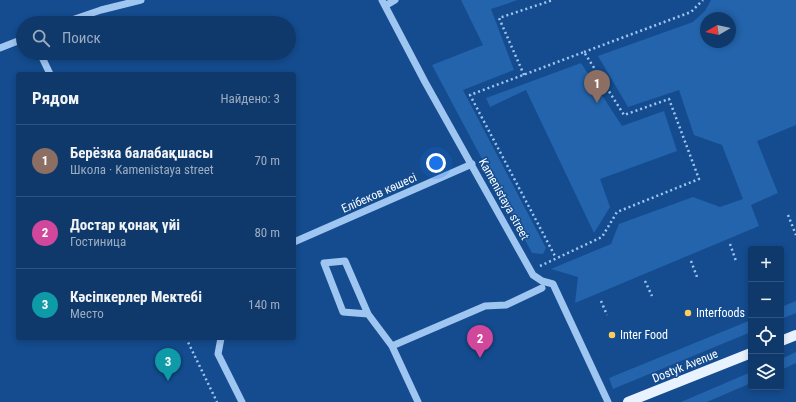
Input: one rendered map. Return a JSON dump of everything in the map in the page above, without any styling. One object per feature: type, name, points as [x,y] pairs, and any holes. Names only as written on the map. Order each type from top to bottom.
[{"type":"main road","points":[[784,340],[796,335]]},
{"type":"main road","name":"Dostyk Avenue","points":[[628,402],[748,354]]},
{"type":"street","points":[[83,16],[141,0]]},
{"type":"street","points":[[383,3],[395,0]]},
{"type":"street","name":"Kamenistaya street","points":[[383,3],[425,82],[533,275],[542,281],[553,284],[608,402]]},
{"type":"street","points":[[0,48],[16,42]]},
{"type":"street","points":[[43,60],[49,72]]},
{"type":"street","name":"Елібеков көшесі","points":[[296,241],[472,164]]},
{"type":"street","points":[[368,314],[343,312],[324,263],[346,261],[368,314],[392,346],[418,402]]},
{"type":"street","points":[[392,346],[485,306],[506,305],[542,288]]},
{"type":"street","points":[[221,340],[218,354],[242,402]]},
{"type":"path","points":[[524,75],[499,18],[553,0]]},
{"type":"path","points":[[556,258],[470,95],[691,12],[703,0]]},
{"type":"path","points":[[530,270],[602,237],[617,212],[699,179],[669,99],[624,115],[584,52]]},
{"type":"path","points":[[788,215],[796,235]]},
{"type":"path","points":[[730,244],[736,261]]},
{"type":"path","points":[[691,261],[697,277]]},
{"type":"path","points":[[645,282],[652,296]]},
{"type":"path","points":[[601,301],[607,315]]},
{"type":"path","points":[[187,340],[217,402]]},
{"type":"shaded area","points":[[461,0],[518,0],[491,9],[514,70],[463,90],[546,248],[543,254],[532,253],[432,65],[483,45]]},
{"type":"shaded area","points":[[711,0],[796,0],[796,125],[757,141],[778,193],[751,205],[759,226],[575,303],[578,277],[551,269],[611,244],[619,224],[693,197],[720,207],[743,199],[722,145],[694,135],[679,90],[628,107],[598,56],[693,22],[700,16],[700,48],[736,48],[736,12],[704,12]]},
{"type":"shaded area","points":[[581,63],[622,126],[664,111],[677,151],[600,179],[610,207],[594,233],[526,90],[490,107],[486,98]]},
{"type":"shaded area","points":[[796,301],[796,313],[784,318],[784,306]]},
{"type":"shaded area","points":[[748,321],[748,333],[613,389],[609,378]]},
{"type":"shaded area","points":[[796,352],[796,363],[784,369],[784,358]]},
{"type":"shaded area","points":[[748,373],[748,384],[707,402],[681,402]]},
{"type":"place","name":"Берёзка балабақшасы","points":[[597,103]]},
{"type":"place","name":"Interfoods","points":[[688,313]]},
{"type":"place","name":"Inter Food","points":[[612,335]]},
{"type":"place","name":"Достар қонақ үйі","points":[[480,358]]},
{"type":"place","name":"Кәсіпкерлер Мектебі","points":[[168,381]]}]
